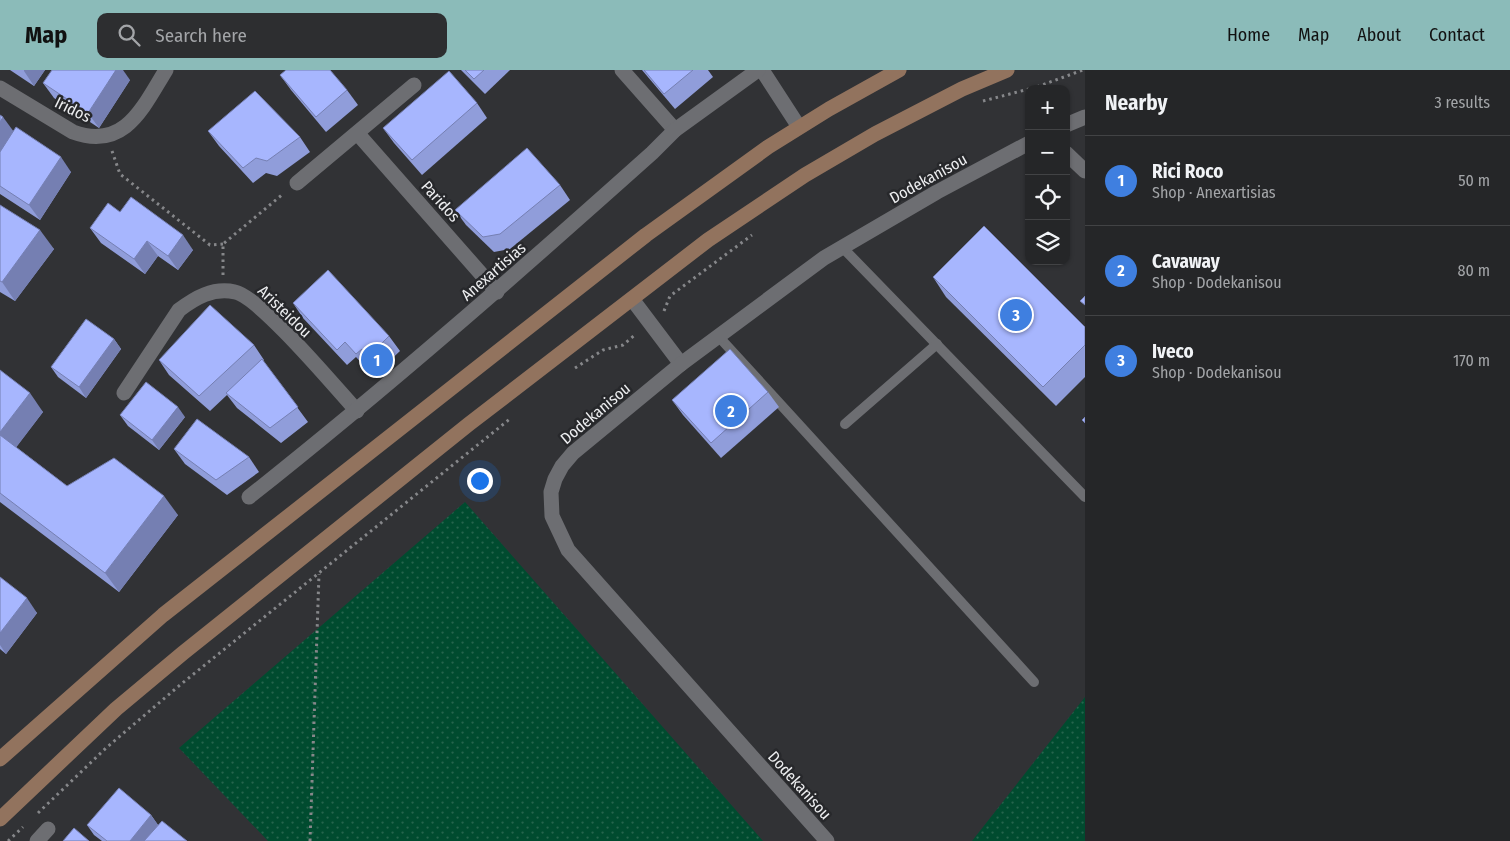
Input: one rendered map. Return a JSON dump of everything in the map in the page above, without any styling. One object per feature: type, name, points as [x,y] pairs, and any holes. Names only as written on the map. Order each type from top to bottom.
[{"type":"main road","points":[[0,759],[163,615],[691,200],[799,127],[899,70]]},
{"type":"main road","points":[[0,819],[116,709],[469,424],[743,215],[814,170],[921,109],[1007,70]]},
{"type":"street","name":"Iridos","points":[[0,88],[72,132],[93,137],[106,136],[124,128],[132,120],[166,70]]},
{"type":"street","points":[[622,70],[675,130]]},
{"type":"street","name":"Anexartisias","points":[[250,497],[357,411],[498,292],[675,130],[758,70]]},
{"type":"street","points":[[762,70],[799,127]]},
{"type":"street","points":[[297,183],[358,134],[414,85]]},
{"type":"street","points":[[1070,123],[1085,117]]},
{"type":"street","name":"Paridos","points":[[358,134],[498,292]]},
{"type":"street","name":"Dodekanisou","points":[[827,841],[568,550],[552,516],[551,492],[562,466],[573,454],[681,364],[797,277],[842,247],[1025,145]]},
{"type":"street","points":[[1070,157],[1085,171]]},
{"type":"street","points":[[124,393],[179,310],[207,293],[223,290]]},
{"type":"street","name":"Aristeidou","points":[[223,290],[236,292],[258,304],[357,411]]},
{"type":"street","points":[[632,299],[681,364]]},
{"type":"street","points":[[36,841],[48,829]]},
{"type":"lane","points":[[842,247],[1085,497]]},
{"type":"lane","points":[[719,337],[1034,682]]},
{"type":"lane","points":[[845,424],[937,344]]},
{"type":"path","points":[[1041,85],[1083,70]]},
{"type":"path","points":[[974,104],[1025,90]]},
{"type":"path","points":[[106,136],[120,174],[210,245],[223,244],[297,183]]},
{"type":"path","points":[[574,368],[603,350],[623,345],[666,310],[670,296],[753,234]]},
{"type":"path","points":[[223,244],[223,290]]},
{"type":"path","points":[[35,816],[106,748],[173,691],[513,416]]},
{"type":"path","points":[[310,841],[320,545]]},
{"type":"path","points":[[8,841],[28,822]]},
{"type":"green space","points":[[465,502],[763,841],[268,841],[179,748]]},
{"type":"green space","points":[[1085,697],[1085,841],[972,841]]},
{"type":"building","points":[[52,70],[116,70],[88,113],[43,83]]},
{"type":"building","points":[[286,70],[330,70],[347,90],[316,117],[280,75]]},
{"type":"building","points":[[465,70],[484,70],[474,79]]},
{"type":"building","points":[[644,70],[693,70],[664,94]]},
{"type":"building","points":[[449,71],[477,103],[412,160],[383,128]]},
{"type":"building","points":[[255,91],[300,137],[267,161],[256,158],[243,168],[208,131]]},
{"type":"building","points":[[16,127],[61,157],[29,205],[0,186],[0,152]]},
{"type":"building","points":[[527,148],[560,185],[500,234],[483,237],[455,210]]},
{"type":"building","points":[[131,197],[183,235],[168,256],[147,241],[134,259],[90,228],[108,203],[120,212]]},
{"type":"building","points":[[0,205],[40,230],[2,282],[0,281]]},
{"type":"building","points":[[984,226],[1085,327],[1085,345],[1043,387],[933,277]]},
{"type":"building","points":[[328,270],[389,336],[369,356],[362,349],[356,354],[345,342],[337,350],[293,303]]},
{"type":"building","points":[[1085,296],[1085,305],[1080,301]]},
{"type":"building","points":[[210,305],[254,345],[199,396],[159,360]]},
{"type":"building","points":[[86,319],[114,339],[79,387],[51,367]]},
{"type":"building","points":[[730,349],[768,392],[711,443],[672,400]]},
{"type":"building","points":[[262,359],[298,407],[270,428],[226,393]]},
{"type":"building","points":[[0,370],[30,393],[0,432]]},
{"type":"building","points":[[146,382],[178,407],[152,440],[120,415]]},
{"type":"building","points":[[197,419],[249,457],[216,480],[174,449]]},
{"type":"building","points":[[0,435],[67,486],[114,458],[164,496],[105,573],[0,493]]},
{"type":"building","points":[[0,577],[27,598],[0,633]]},
{"type":"building","points":[[119,788],[151,815],[130,841],[107,841],[87,825]]},
{"type":"building","points":[[162,821],[187,841],[144,841]]},
{"type":"building","points":[[74,828],[89,841],[63,841]]},
{"type":"place","name":"Iveco","points":[[1016,315]]},
{"type":"place","name":"Rici Roco","points":[[377,360]]},
{"type":"place","name":"Cavaway","points":[[731,411]]}]
